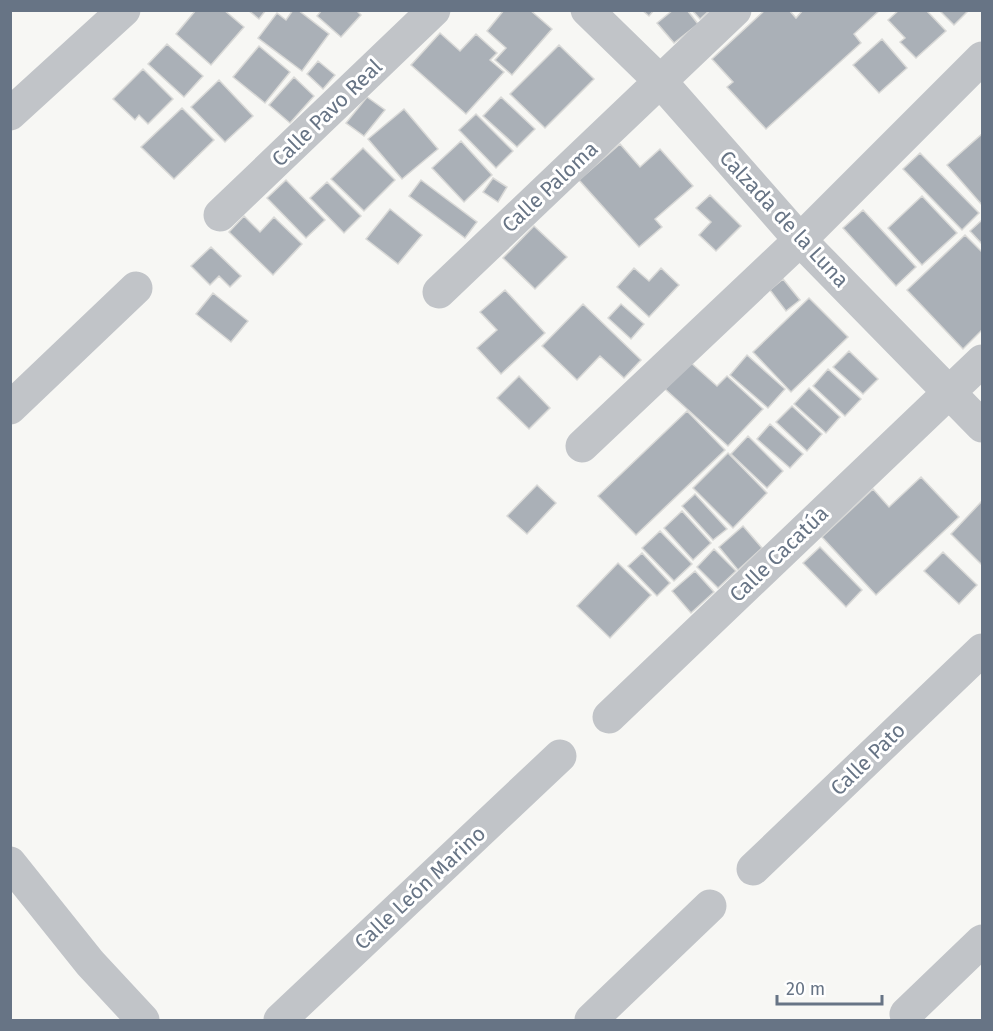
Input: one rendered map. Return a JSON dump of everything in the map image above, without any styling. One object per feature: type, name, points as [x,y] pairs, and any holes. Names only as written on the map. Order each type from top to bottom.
[{"type":"street","points":[[10,114],[124,10]]},
{"type":"street","name":"Calle Pavo Real","points":[[220,215],[434,10]]},
{"type":"street","name":"Calzada de la Luna","points":[[587,10],[661,82],[800,240],[982,426]]},
{"type":"street","name":"Calle Paloma","points":[[439,292],[735,10]]},
{"type":"street","points":[[582,446],[800,240],[982,58]]},
{"type":"street","points":[[10,408],[136,288]]},
{"type":"street","name":"Calle Cacatúa","points":[[609,717],[982,361]]},
{"type":"street","name":"Calle Pato","points":[[753,869],[982,650]]},
{"type":"street","name":"Calle León Marino","points":[[279,1020],[560,756]]},
{"type":"street","points":[[10,863],[90,963],[143,1020]]},
{"type":"street","points":[[591,1020],[710,906]]},
{"type":"street","points":[[906,1014],[982,941]]},
{"type":"building","points":[[196,10],[224,10],[244,27],[211,65],[176,34]]},
{"type":"building","points":[[248,10],[266,10],[259,19]]},
{"type":"building","points":[[293,10],[298,10],[329,34],[302,71],[258,38],[277,13],[286,20]]},
{"type":"building","points":[[322,10],[356,10],[361,15],[341,37],[317,16]]},
{"type":"building","points":[[504,10],[530,10],[552,29],[512,75],[495,60],[506,48],[487,31]]},
{"type":"building","points":[[642,10],[654,10],[649,16]]},
{"type":"building","points":[[673,10],[687,10],[698,24],[674,43],[657,23]]},
{"type":"building","points":[[692,10],[710,10],[700,19]]},
{"type":"building","points":[[765,10],[789,10],[796,18],[803,10],[880,10],[854,34],[861,43],[766,129],[727,87],[733,82],[712,59]]},
{"type":"building","points":[[899,10],[926,10],[946,31],[916,58],[900,42],[905,38],[888,20]]},
{"type":"building","points":[[939,10],[969,10],[954,25]]},
{"type":"building","points":[[440,33],[460,51],[476,34],[497,53],[490,60],[504,72],[466,114],[411,65]]},
{"type":"building","points":[[882,39],[907,68],[879,93],[853,65]]},
{"type":"building","points":[[167,44],[203,76],[184,97],[148,64]]},
{"type":"building","points":[[559,45],[594,79],[545,128],[510,94]]},
{"type":"building","points":[[259,46],[290,72],[265,103],[233,77]]},
{"type":"building","points":[[318,61],[335,75],[323,89],[307,74]]},
{"type":"building","points":[[143,69],[173,99],[148,124],[139,115],[135,120],[113,99]]},
{"type":"building","points":[[294,77],[314,96],[290,123],[269,105]]},
{"type":"building","points":[[219,80],[253,116],[225,142],[191,107]]},
{"type":"building","points":[[367,97],[385,110],[364,136],[346,123]]},
{"type":"building","points":[[501,97],[535,129],[517,147],[483,116]]},
{"type":"building","points":[[182,108],[214,140],[174,179],[141,147]]},
{"type":"building","points":[[404,109],[438,149],[402,179],[368,139]]},
{"type":"building","points":[[476,114],[513,151],[496,168],[459,130]]},
{"type":"building","points":[[982,134],[982,205],[947,165]]},
{"type":"building","points":[[461,141],[492,175],[464,202],[432,168]]},
{"type":"building","points":[[620,144],[640,167],[660,149],[693,186],[655,219],[662,227],[639,247],[579,180]]},
{"type":"building","points":[[363,148],[395,180],[364,211],[331,179]]},
{"type":"building","points":[[920,153],[979,213],[962,230],[903,169]]},
{"type":"building","points":[[493,178],[507,187],[498,202],[483,192]]},
{"type":"building","points":[[286,180],[325,220],[306,238],[267,198]]},
{"type":"building","points":[[421,180],[477,222],[465,238],[409,196]]},
{"type":"building","points":[[327,182],[361,216],[344,233],[310,198]]},
{"type":"building","points":[[710,195],[741,226],[716,251],[699,235],[711,222],[696,208]]},
{"type":"building","points":[[922,196],[957,233],[922,265],[888,228]]},
{"type":"building","points":[[390,209],[422,235],[398,264],[366,239]]},
{"type":"building","points":[[863,210],[916,267],[896,286],[843,228]]},
{"type":"building","points":[[244,216],[260,232],[274,217],[302,244],[273,275],[229,232]]},
{"type":"building","points":[[982,220],[982,244],[970,231]]},
{"type":"building","points":[[534,226],[567,257],[535,289],[503,258]]},
{"type":"building","points":[[965,235],[982,252],[982,330],[963,349],[907,290]]},
{"type":"building","points":[[211,247],[241,276],[230,287],[219,276],[210,285],[191,266]]},
{"type":"building","points":[[634,268],[649,281],[661,268],[679,285],[649,317],[617,287]]},
{"type":"building","points":[[783,279],[800,300],[786,311],[770,290]]},
{"type":"building","points":[[505,290],[545,333],[501,374],[477,348],[497,330],[480,312]]},
{"type":"building","points":[[213,293],[248,321],[231,342],[196,314]]},
{"type":"building","points":[[809,298],[848,337],[791,392],[753,352]]},
{"type":"building","points":[[583,304],[641,360],[624,378],[600,356],[577,380],[542,346]]},
{"type":"building","points":[[621,304],[644,324],[631,339],[608,318]]},
{"type":"building","points":[[849,351],[878,379],[863,394],[833,367]]},
{"type":"building","points":[[747,355],[785,389],[768,408],[730,375]]},
{"type":"building","points":[[690,362],[717,386],[727,376],[763,409],[728,446],[665,389]]},
{"type":"building","points":[[828,369],[861,399],[845,416],[813,386]]},
{"type":"building","points":[[519,376],[550,408],[529,429],[497,398]]},
{"type":"building","points":[[809,388],[840,417],[826,433],[794,404]]},
{"type":"building","points":[[792,406],[822,434],[807,451],[776,422]]},
{"type":"building","points":[[687,411],[725,450],[636,535],[598,496]]},
{"type":"building","points":[[770,424],[803,454],[790,468],[757,439]]},
{"type":"building","points":[[748,436],[783,471],[767,488],[731,454]]},
{"type":"building","points":[[728,453],[767,493],[733,528],[693,488]]},
{"type":"building","points":[[921,477],[959,517],[876,595],[822,537],[873,489],[889,507]]},
{"type":"building","points":[[537,485],[556,503],[527,534],[507,516]]},
{"type":"building","points":[[695,494],[727,529],[713,540],[682,506]]},
{"type":"building","points":[[982,501],[982,565],[951,534]]},
{"type":"building","points":[[682,511],[711,543],[693,560],[664,528]]},
{"type":"building","points":[[743,526],[762,548],[738,570],[719,547]]},
{"type":"building","points":[[660,531],[692,564],[674,581],[642,548]]},
{"type":"building","points":[[820,547],[862,590],[846,607],[803,563]]},
{"type":"building","points":[[714,549],[736,571],[718,588],[697,567]]},
{"type":"building","points":[[943,552],[977,585],[959,604],[924,571]]},
{"type":"building","points":[[642,553],[670,583],[657,596],[628,566]]},
{"type":"building","points":[[618,563],[651,595],[610,638],[577,606]]},
{"type":"building","points":[[695,571],[714,592],[691,613],[672,591]]}]
